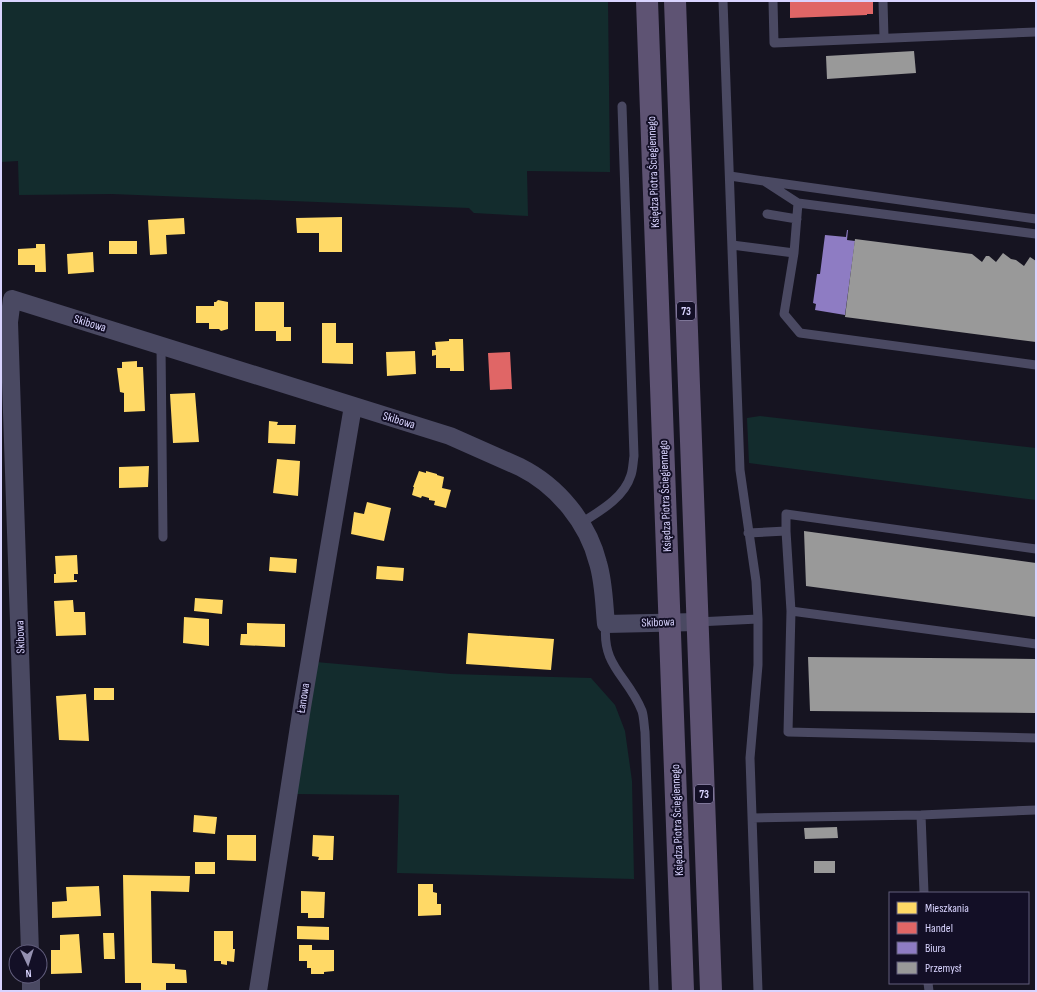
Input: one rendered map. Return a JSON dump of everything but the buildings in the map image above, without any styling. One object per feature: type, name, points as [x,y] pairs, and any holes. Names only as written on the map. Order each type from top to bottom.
[{"type":"main road","name":"Księdza Piotra Ściegiennego","points":[[647,1],[683,991]]},
{"type":"main road","name":"73","points":[[675,1],[711,991]]},
{"type":"street","name":"Skibowa","points":[[30,944],[7,299],[161,345],[450,436],[530,472],[552,488],[565,502],[588,534],[599,564],[606,624],[697,622]]},
{"type":"street","name":"Łanowa","points":[[258,991],[302,706],[353,406]]},
{"type":"lane","points":[[723,1],[740,470],[756,581],[758,619],[758,666],[750,758],[758,991]]},
{"type":"lane","points":[[773,1],[774,43],[1036,32]]},
{"type":"lane","points":[[883,1],[884,38]]},
{"type":"lane","points":[[580,523],[613,502],[631,475],[634,456],[622,106]]},
{"type":"lane","points":[[730,176],[1036,219]]},
{"type":"lane","points":[[764,181],[798,203],[1036,234]]},
{"type":"lane","points":[[798,203],[794,253],[784,314],[800,333],[1036,365]]},
{"type":"lane","points":[[767,214],[797,219]]},
{"type":"lane","points":[[732,245],[794,253]]},
{"type":"lane","points":[[161,345],[163,537]]},
{"type":"lane","points":[[1036,549],[786,514],[791,611],[788,732],[1036,738]]},
{"type":"lane","points":[[748,533],[786,531]]},
{"type":"lane","points":[[791,611],[1036,644]]},
{"type":"lane","points":[[697,622],[758,619]]},
{"type":"lane","points":[[606,624],[604,637],[610,659],[634,695],[642,713],[645,732],[654,991]]},
{"type":"lane","points":[[752,818],[921,815],[1036,810]]},
{"type":"lane","points":[[921,815],[924,892]]},
{"type":"green space","points":[[1,1],[608,1],[610,172],[527,171],[528,216],[474,213],[469,208],[112,194],[19,195],[18,161],[1,162]]},
{"type":"green space","points":[[760,416],[1036,448],[1036,500],[749,463],[747,418]]},
{"type":"green space","points":[[316,662],[451,674],[591,678],[615,705],[625,731],[632,781],[634,879],[397,873],[399,795],[293,794]]}]
